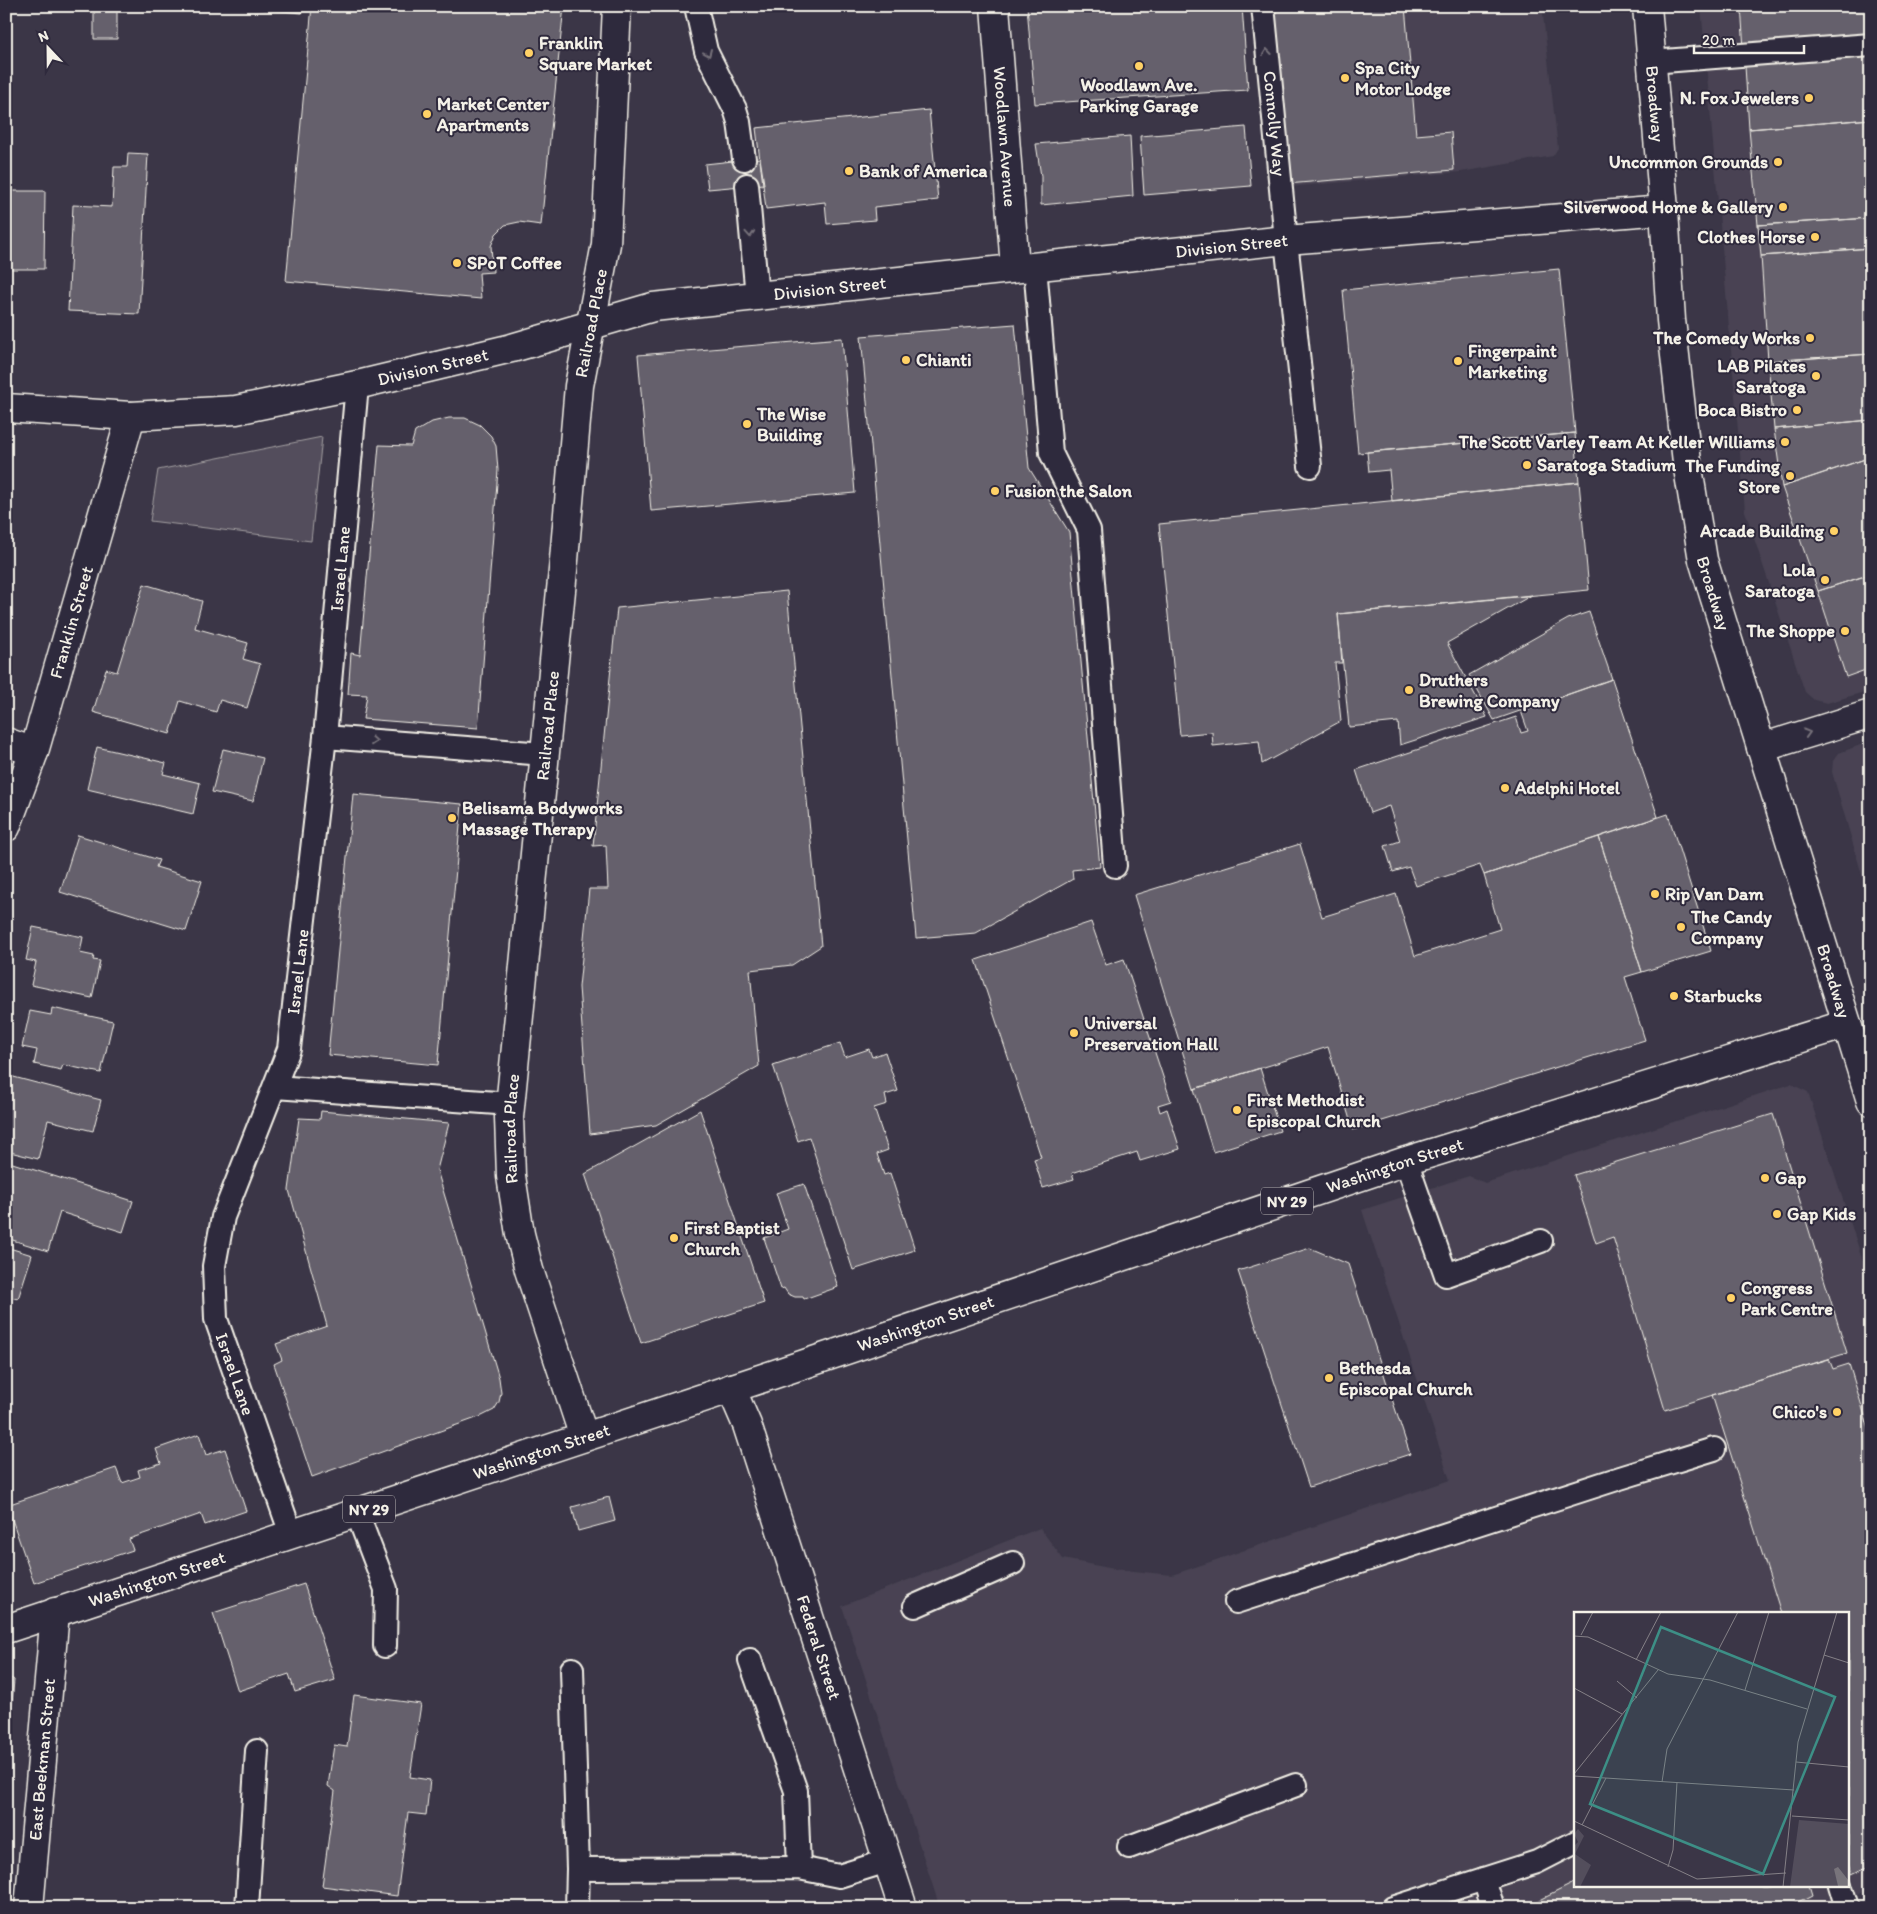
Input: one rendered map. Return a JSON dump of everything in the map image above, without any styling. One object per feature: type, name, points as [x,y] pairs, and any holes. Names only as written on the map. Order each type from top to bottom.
[{"type":"main road","name":"Railroad Place","points":[[584,1438],[529,1270],[520,1234],[511,1176],[510,1104],[564,560],[579,386],[606,244],[617,6]]},
{"type":"main road","name":"Woodlawn Avenue","points":[[995,6],[1025,268]]},
{"type":"main road","name":"Broadway","points":[[1647,6],[1672,330],[1687,462],[1703,560],[1871,1101]]},
{"type":"main road","name":"Division Street","points":[[6,408],[131,416],[236,410],[357,385],[512,348],[653,307],[1286,240],[1664,210]]},
{"type":"main road","name":"Franklin Street","points":[[6,827],[34,752],[131,416]]},
{"type":"main road","points":[[1761,748],[1871,714]]},
{"type":"main road","points":[[6,742],[34,752]]},
{"type":"main road","name":"Washington Street","points":[[6,1629],[584,1438],[1406,1161],[1847,1024]]},
{"type":"main road","name":"Federal Street","points":[[731,1388],[747,1425],[886,1861],[903,1908]]},
{"type":"main road","name":"East Beekman Street","points":[[29,1908],[55,1612]]},
{"type":"lane","points":[[696,6],[706,51],[735,109],[739,122],[744,160]]},
{"type":"lane","name":"Connolly Way","points":[[1263,6],[1310,466]]},
{"type":"lane","points":[[1651,62],[1871,45]]},
{"type":"lane","points":[[747,185],[757,297]]},
{"type":"lane","points":[[1025,268],[1051,453],[1089,530],[1115,866]]},
{"type":"lane","name":"Israel Lane","points":[[291,1534],[216,1319],[214,1266],[222,1217],[275,1088],[289,1048],[325,737],[357,385]]},
{"type":"lane","points":[[325,737],[545,754]]},
{"type":"lane","points":[[275,1088],[510,1104]]},
{"type":"lane","points":[[1406,1161],[1446,1275],[1541,1241]]},
{"type":"lane","points":[[1236,1602],[1611,1480],[1714,1449]]},
{"type":"lane","points":[[357,1513],[386,1589],[385,1646]]},
{"type":"lane","points":[[915,1606],[1013,1563]]},
{"type":"lane","points":[[750,1660],[796,1791],[798,1868]]},
{"type":"lane","points":[[572,1669],[578,1868],[577,1908]]},
{"type":"lane","points":[[247,1908],[257,1751]]},
{"type":"lane","points":[[1129,1847],[1296,1784]]},
{"type":"lane","points":[[1393,1908],[1433,1902],[1484,1879],[1537,1862],[1574,1843]]},
{"type":"lane","points":[[578,1868],[798,1868],[839,1876],[886,1861]]},
{"type":"lane","points":[[1484,1879],[1493,1908]]},
{"type":"lane","points":[[1840,1886],[1847,1908]]},
{"type":"shaded area","points":[[1268,6],[1542,6],[1558,148],[1553,156],[1461,172],[1288,187]]},
{"type":"shaded area","points":[[1701,6],[1871,6],[1871,690],[1827,703],[1814,700],[1805,692],[1745,511]]},
{"type":"shaded area","points":[[322,437],[311,541],[150,521],[158,470]]},
{"type":"shaded area","points":[[1871,741],[1871,906],[1832,772],[1833,761],[1839,753]]},
{"type":"shaded area","points":[[1791,1084],[1808,1092],[1871,1286],[1871,1888],[1833,1908],[940,1908],[842,1606],[1040,1528],[1063,1559],[1114,1569],[1172,1575],[1450,1480],[1362,1210],[1469,1176],[1485,1183]]},
{"type":"building","points":[[94,6],[117,6],[117,39],[94,39]]},
{"type":"building","points":[[231,6],[303,6],[302,13]]},
{"type":"building","name":"Market Center Apartments","points":[[312,6],[564,6],[541,225],[519,222],[505,225],[496,234],[491,246],[493,272],[479,273],[481,299],[286,281]]},
{"type":"building","name":"Woodlawn Ave. Parking Garage","points":[[1027,6],[1242,6],[1248,90],[1035,104]]},
{"type":"building","name":"Spa City Motor Lodge","points":[[1272,6],[1405,6],[1416,135],[1451,132],[1454,170],[1287,184]]},
{"type":"building","points":[[1741,6],[1871,6],[1871,37],[1744,49]]},
{"type":"building","name":"N. Fox Jewelers","points":[[1871,56],[1871,119],[1749,129],[1745,66]]},
{"type":"building","name":"Bank of America","points":[[929,110],[938,200],[874,207],[875,220],[827,224],[825,202],[766,209],[756,128]]},
{"type":"building","points":[[1871,119],[1871,218],[1758,225],[1749,129]]},
{"type":"building","points":[[1246,127],[1251,186],[1144,195],[1140,136]]},
{"type":"building","points":[[1130,136],[1133,196],[1041,205],[1041,176],[1036,144]]},
{"type":"building","points":[[128,153],[148,154],[139,314],[68,311],[73,205],[112,207],[114,167],[127,167]]},
{"type":"building","points":[[760,158],[764,184],[708,189],[705,164]]},
{"type":"building","points":[[6,191],[45,191],[44,269],[6,269]]},
{"type":"building","name":"Clothes Horse","points":[[1871,218],[1871,248],[1761,256],[1758,225]]},
{"type":"building","points":[[1871,248],[1871,354],[1768,361],[1761,256]]},
{"type":"building","name":"Fingerpaint Marketing","points":[[1559,269],[1575,433],[1358,453],[1343,290]]},
{"type":"building","points":[[1015,324],[1029,468],[1069,532],[1100,867],[1072,870],[1073,879],[976,933],[916,938],[861,336]]},
{"type":"building","name":"The Wise Building","points":[[842,338],[855,493],[651,511],[638,355]]},
{"type":"building","points":[[1871,354],[1871,420],[1774,429],[1768,361]]},
{"type":"building","points":[[449,418],[465,418],[480,425],[491,436],[496,446],[498,470],[478,728],[363,719],[367,695],[348,694],[351,653],[360,655],[379,445],[411,446],[415,432],[432,422]]},
{"type":"building","points":[[1871,420],[1871,457],[1782,487],[1774,429]]},
{"type":"building","points":[[1575,433],[1579,482],[1392,501],[1389,470],[1369,472],[1367,452]]},
{"type":"building","name":"Arcade Building","points":[[1871,457],[1871,574],[1818,591],[1782,487]]},
{"type":"building","points":[[1579,482],[1589,590],[1338,614],[1342,663],[1335,663],[1341,721],[1262,764],[1259,741],[1213,746],[1212,732],[1180,735],[1159,524]]},
{"type":"building","points":[[1871,574],[1871,668],[1846,677],[1818,591]]},
{"type":"building","points":[[144,584],[202,601],[195,628],[248,643],[243,659],[260,664],[247,708],[220,700],[216,712],[180,701],[170,734],[93,712],[106,669],[117,672]]},
{"type":"building","points":[[787,591],[821,946],[792,965],[750,970],[759,1066],[656,1125],[590,1134],[579,987],[589,889],[608,889],[606,845],[593,846],[617,608]]},
{"type":"building","name":"Druthers Brewing Company","points":[[1532,595],[1447,643],[1487,717],[1400,745],[1398,722],[1349,727],[1338,614]]},
{"type":"building","points":[[1589,612],[1612,679],[1494,720],[1469,675],[1568,619]]},
{"type":"building","name":"Adelphi Hotel","points":[[1612,679],[1658,817],[1484,875],[1480,865],[1416,886],[1409,867],[1393,872],[1385,846],[1400,841],[1389,806],[1370,813],[1356,770],[1516,717],[1521,733],[1528,731],[1521,711]]},
{"type":"building","points":[[97,747],[166,763],[163,774],[200,783],[193,814],[87,789]]},
{"type":"building","points":[[223,749],[263,758],[253,801],[212,792]]},
{"type":"building","points":[[353,794],[462,804],[438,1065],[328,1055]]},
{"type":"building","name":"Rip Van Dam","points":[[1668,814],[1711,951],[1642,972],[1599,837]]},
{"type":"building","points":[[78,835],[159,860],[156,867],[202,881],[186,931],[60,892]]},
{"type":"building","points":[[1599,837],[1642,972],[1625,977],[1645,1040],[1353,1130],[1328,1047],[1194,1089],[1134,895],[1300,844],[1322,917],[1396,894],[1415,956],[1500,929],[1484,875]]},
{"type":"building","name":"Universal Preservation Hall","points":[[1091,922],[1106,965],[1124,959],[1171,1101],[1158,1105],[1160,1112],[1167,1109],[1180,1149],[1140,1161],[1137,1152],[1072,1173],[1074,1179],[1043,1188],[1034,1159],[1041,1157],[976,960]]},
{"type":"building","points":[[33,927],[83,937],[80,953],[94,956],[93,960],[100,961],[92,998],[31,985],[36,962],[26,960]]},
{"type":"building","points":[[52,1008],[113,1021],[101,1073],[63,1065],[61,1070],[34,1064],[37,1050],[22,1047],[30,1011],[51,1015]]},
{"type":"building","points":[[840,1043],[845,1057],[869,1049],[872,1057],[885,1052],[898,1091],[885,1095],[887,1104],[874,1108],[888,1150],[877,1154],[884,1175],[890,1173],[915,1250],[853,1270],[809,1137],[798,1141],[773,1065]]},
{"type":"building","name":"First Methodist Episcopal Church","points":[[1260,1068],[1280,1131],[1213,1152],[1194,1089]]},
{"type":"building","points":[[6,1075],[101,1100],[93,1131],[48,1120],[38,1159],[6,1151]]},
{"type":"building","name":"First Baptist Church","points":[[700,1110],[764,1303],[641,1343],[585,1174]]},
{"type":"building","points":[[321,1111],[449,1123],[437,1170],[499,1378],[501,1393],[499,1402],[494,1410],[482,1416],[312,1477],[274,1364],[282,1360],[276,1344],[327,1326],[289,1190],[299,1118],[320,1119]]},
{"type":"building","name":"Congress Park Centre","points":[[1773,1114],[1847,1353],[1665,1410],[1613,1237],[1596,1243],[1574,1175]]},
{"type":"building","points":[[6,1161],[133,1201],[123,1232],[60,1212],[48,1251],[6,1238]]},
{"type":"building","points":[[804,1184],[838,1287],[804,1299],[803,1297],[795,1297],[788,1294],[784,1288],[781,1289],[764,1238],[788,1229],[776,1193]]},
{"type":"building","points":[[6,1247],[32,1255],[18,1299],[6,1296]]},
{"type":"building","name":"Bethesda Episcopal Church","points":[[1310,1248],[1348,1264],[1410,1454],[1309,1487],[1238,1271]]},
{"type":"building","points":[[1829,1359],[1833,1369],[1849,1364],[1871,1436],[1871,1864],[1852,1873],[1850,1866],[1850,1612],[1781,1612],[1712,1395]]},
{"type":"building","points":[[199,1434],[206,1455],[225,1449],[246,1511],[205,1525],[201,1514],[129,1539],[133,1550],[34,1583],[7,1505],[116,1468],[122,1483],[140,1477],[138,1470],[161,1463],[156,1449]]},
{"type":"building","points":[[609,1497],[615,1521],[578,1531],[572,1507]]},
{"type":"building","points":[[304,1584],[335,1680],[295,1692],[289,1674],[238,1691],[213,1613]]},
{"type":"building","points":[[6,1675],[14,1680],[12,1704],[6,1706]]},
{"type":"building","points":[[354,1695],[421,1704],[410,1777],[430,1780],[426,1815],[408,1813],[397,1896],[322,1886],[335,1791],[328,1786],[334,1745],[347,1747]]},
{"type":"building","points":[[1574,1883],[1574,1886],[1809,1886],[1812,1895],[1786,1908],[1535,1908],[1534,1903]]},
{"type":"place","name":"Franklin Square Market","points":[[529,53]]},
{"type":"place","name":"Woodlawn Ave. Parking Garage","points":[[1139,66]]},
{"type":"place","name":"Spa City Motor Lodge","points":[[1345,78]]},
{"type":"place","name":"N. Fox Jewelers","points":[[1809,98]]},
{"type":"place","name":"Market Center Apartments","points":[[427,114]]},
{"type":"place","name":"Uncommon Grounds","points":[[1778,162]]},
{"type":"place","name":"Bank of America","points":[[849,171]]},
{"type":"place","name":"Silverwood Home & Gallery","points":[[1783,207]]},
{"type":"place","name":"Clothes Horse","points":[[1815,237]]},
{"type":"place","name":"SPoT Coffee","points":[[457,263]]},
{"type":"place","name":"The Comedy Works","points":[[1810,338]]},
{"type":"place","name":"Chianti","points":[[906,360]]},
{"type":"place","name":"Fingerpaint Marketing","points":[[1458,361]]},
{"type":"place","name":"LAB Pilates Saratoga","points":[[1816,376]]},
{"type":"place","name":"Boca Bistro","points":[[1797,410]]},
{"type":"place","name":"The Wise Building","points":[[747,424]]},
{"type":"place","name":"The Scott Varley Team At Keller Williams","points":[[1785,442]]},
{"type":"place","name":"Saratoga Stadium","points":[[1527,465]]},
{"type":"place","name":"The Funding Store","points":[[1790,476]]},
{"type":"place","name":"Fusion the Salon","points":[[995,491]]},
{"type":"place","name":"Arcade Building","points":[[1834,531]]},
{"type":"place","name":"Lola Saratoga","points":[[1825,580]]},
{"type":"place","name":"The Shoppe","points":[[1845,631]]},
{"type":"place","name":"Druthers Brewing Company","points":[[1409,690]]},
{"type":"place","name":"Adelphi Hotel","points":[[1505,788]]},
{"type":"place","name":"Belisama Bodyworks Massage Therapy","points":[[452,818]]},
{"type":"place","name":"Rip Van Dam","points":[[1655,894]]},
{"type":"place","name":"The Candy Company","points":[[1681,927]]},
{"type":"place","name":"Starbucks","points":[[1674,996]]},
{"type":"place","name":"Universal Preservation Hall","points":[[1074,1033]]},
{"type":"place","name":"First Methodist Episcopal Church","points":[[1237,1110]]},
{"type":"place","name":"Gap","points":[[1765,1178]]},
{"type":"place","name":"Gap Kids","points":[[1777,1214]]},
{"type":"place","name":"First Baptist Church","points":[[674,1238]]},
{"type":"place","name":"Congress Park Centre","points":[[1731,1298]]},
{"type":"place","name":"Bethesda Episcopal Church","points":[[1329,1378]]},
{"type":"place","name":"Chico's","points":[[1837,1412]]}]
